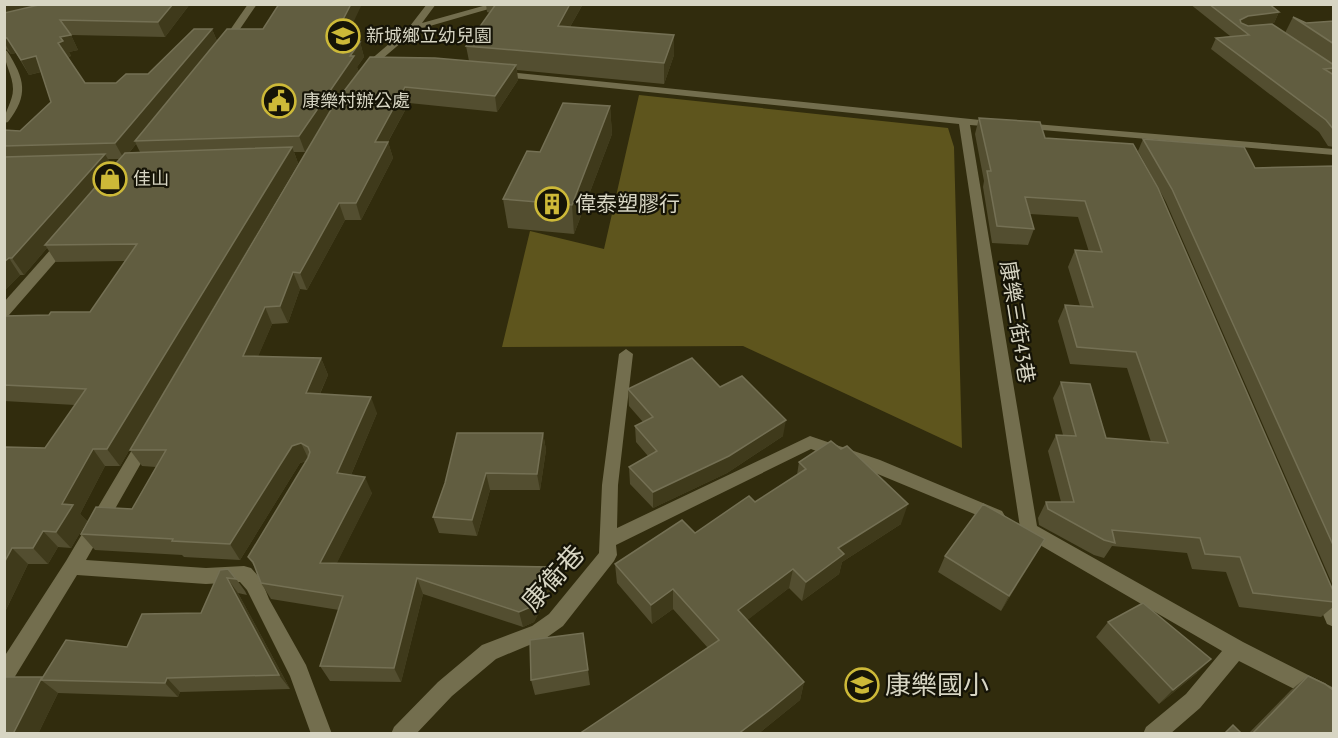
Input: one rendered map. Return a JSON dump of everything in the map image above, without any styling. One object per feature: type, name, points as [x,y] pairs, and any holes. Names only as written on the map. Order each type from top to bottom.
[{"type":"street","points":[[217,56],[253,4]]},
{"type":"street","points":[[359,81],[372,63],[413,28],[432,4]]},
{"type":"street","points":[[413,28],[502,4]]},
{"type":"street","points":[[4,53],[17,77],[20,92],[4,120]]},
{"type":"street","points":[[372,63],[384,64]]},
{"type":"street","points":[[489,73],[964,121],[1334,152]]},
{"type":"street","name":"康樂三街43巷","points":[[964,121],[1029,530]]},
{"type":"street","points":[[1122,135],[1132,155]]},
{"type":"street","points":[[4,312],[75,230]]},
{"type":"street","points":[[607,541],[610,485],[626,354]]},
{"type":"street","points":[[4,676],[72,567],[155,423]]},
{"type":"street","name":"康衛巷","points":[[401,734],[445,689],[489,652],[539,632],[556,620],[608,555],[607,541],[810,442],[874,465],[1029,530]]},
{"type":"street","points":[[1029,530],[1236,649],[1334,699]]},
{"type":"street","points":[[72,567],[206,576],[249,565],[261,603],[299,672],[322,734]]},
{"type":"street","points":[[1315,574],[1334,618]]},
{"type":"street","points":[[1153,734],[1192,701],[1236,649]]},
{"type":"shaded area","points":[[639,95],[948,128],[954,147],[962,448],[743,346],[502,347],[530,231],[604,249]]},
{"type":"building","points":[[43,4],[173,4],[158,22],[60,20],[71,35],[60,37],[63,41],[58,43],[85,83],[116,83],[126,74],[148,74],[194,29],[212,29],[115,143],[4,146],[4,130],[20,131],[51,102],[36,56],[21,60],[7,38],[4,38],[4,13]]},
{"type":"building","points":[[279,4],[351,4],[334,37],[345,37],[342,42],[360,42],[350,56],[354,56],[299,136],[135,141],[227,29],[263,29]]},
{"type":"building","points":[[496,4],[570,4],[558,26],[674,35],[664,63],[466,46]]},
{"type":"building","points":[[1209,4],[1269,4],[1279,12],[1248,16],[1240,20],[1241,23],[1248,26],[1272,24],[1334,65],[1334,68],[1324,69],[1334,75],[1334,130],[1326,120],[1216,38],[1249,35]]},
{"type":"building","points":[[1293,17],[1306,23],[1334,21],[1334,44]]},
{"type":"building","points":[[370,57],[435,58],[516,65],[495,96],[405,87],[375,142],[388,142],[356,203],[339,203],[300,273],[293,272],[280,306],[265,307],[243,356],[321,358],[306,393],[371,397],[337,473],[365,477],[320,563],[551,567],[531,607],[519,612],[417,578],[394,668],[320,666],[343,596],[261,583],[253,562],[248,557],[308,458],[310,452],[308,447],[301,443],[292,446],[230,544],[81,534],[96,507],[132,509],[166,450],[130,450],[335,103]]},
{"type":"building","points":[[563,103],[610,106],[572,205],[503,199],[527,151],[540,152]]},
{"type":"building","points":[[979,118],[1040,122],[1045,138],[1133,144],[1158,188],[1334,593],[1334,602],[1253,593],[1240,557],[1205,554],[1200,538],[1112,530],[1115,543],[1104,540],[1048,509],[1046,502],[1074,502],[1056,435],[1076,436],[1061,382],[1090,384],[1106,438],[1168,443],[1136,352],[1077,347],[1065,305],[1093,307],[1075,250],[1102,252],[1085,201],[1025,197],[1034,229],[997,226],[987,171],[991,171]]},
{"type":"building","points":[[1143,139],[1244,147],[1255,168],[1334,166],[1334,547],[1172,189]]},
{"type":"building","points":[[292,147],[107,449],[93,449],[62,504],[73,505],[56,532],[43,531],[33,548],[12,548],[4,563],[4,449],[6,447],[45,448],[86,389],[4,385],[4,316],[49,315],[51,312],[90,312],[137,244],[45,245],[125,153]]},
{"type":"building","points":[[105,154],[12,258],[4,262],[4,157]]},
{"type":"building","points":[[692,358],[720,387],[742,376],[786,420],[729,456],[653,492],[629,467],[657,451],[635,426],[653,417],[628,389]]},
{"type":"building","points":[[457,433],[543,433],[537,474],[486,473],[472,520],[433,517],[445,483]]},
{"type":"building","points":[[831,441],[841,449],[847,446],[908,504],[838,548],[844,554],[806,582],[793,569],[738,610],[804,682],[738,734],[579,734],[719,640],[673,589],[651,605],[615,564],[682,520],[695,533],[749,496],[755,502],[806,469],[799,462]]},
{"type":"building","points":[[983,504],[1045,539],[1009,596],[945,556]]},
{"type":"building","points":[[228,569],[236,579],[227,578],[279,675],[167,678],[165,683],[41,680],[66,640],[127,647],[142,614],[201,613],[220,570]]},
{"type":"building","points":[[1143,603],[1211,659],[1173,690],[1108,622]]},
{"type":"building","points":[[583,633],[588,670],[531,680],[530,640]]},
{"type":"building","points":[[1308,676],[1334,691],[1334,734],[1252,734]]},
{"type":"building","points":[[4,677],[42,677],[13,734],[4,734]]},
{"type":"building","points":[[1233,725],[1242,734],[1224,734]]},
{"type":"place","name":"新城鄉立幼兒園","points":[[343,36]]},
{"type":"place","name":"康樂村辦公處","points":[[279,101]]},
{"type":"place","name":"佳山","points":[[110,179]]},
{"type":"place","name":"偉泰塑膠行","points":[[552,204]]},
{"type":"place","name":"康樂國小","points":[[862,685]]}]
